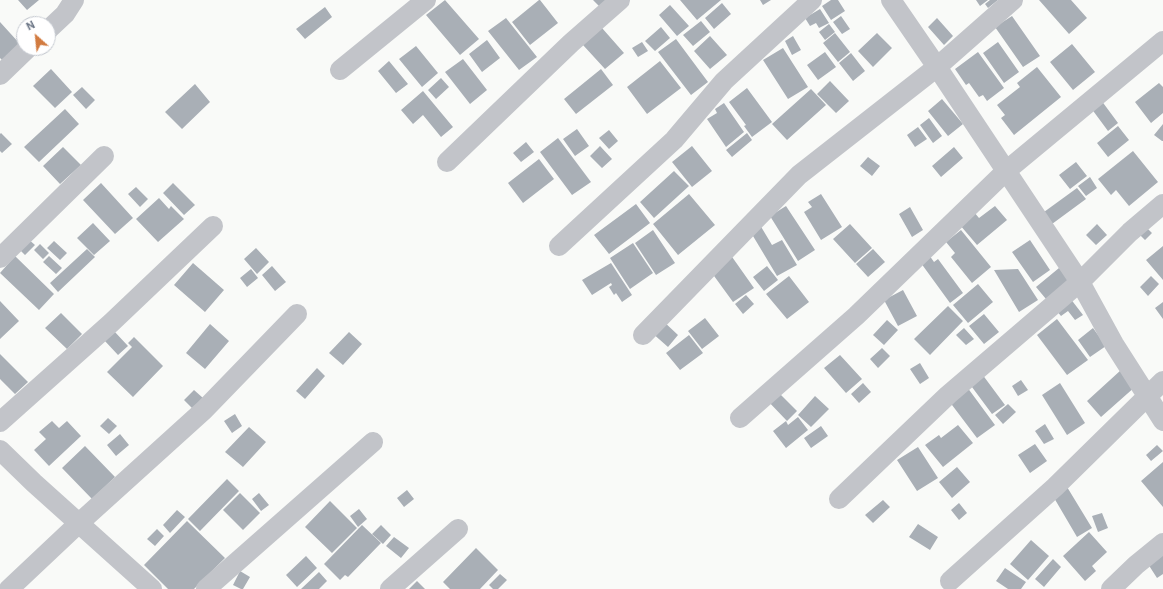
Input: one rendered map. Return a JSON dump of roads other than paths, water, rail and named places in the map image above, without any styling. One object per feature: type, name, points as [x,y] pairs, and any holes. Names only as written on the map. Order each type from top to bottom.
[{"type":"street","points":[[56,22],[65,14],[74,0]]},
{"type":"street","points":[[340,70],[426,0]]},
{"type":"street","points":[[447,162],[571,43],[620,0]]},
{"type":"street","points":[[560,246],[674,140],[724,81],[812,0]]},
{"type":"street","points":[[891,0],[1080,282],[1114,344],[1163,421]]},
{"type":"street","points":[[643,335],[799,175],[937,67],[1013,0]]},
{"type":"street","points":[[740,418],[856,316],[1006,171],[1163,41]]},
{"type":"street","points":[[0,75],[20,56]]},
{"type":"street","points":[[0,258],[104,156]]},
{"type":"street","points":[[840,499],[948,395],[1080,282],[1130,232],[1163,204]]},
{"type":"street","points":[[0,422],[111,323],[213,226]]},
{"type":"street","points":[[9,589],[78,524],[204,410],[297,314]]},
{"type":"street","points":[[950,581],[1055,487],[1163,381]]},
{"type":"street","points":[[206,589],[373,442]]},
{"type":"street","points":[[0,450],[78,524],[152,589]]},
{"type":"street","points":[[390,589],[458,529]]},
{"type":"street","points":[[1111,589],[1136,565],[1163,543]]}]
